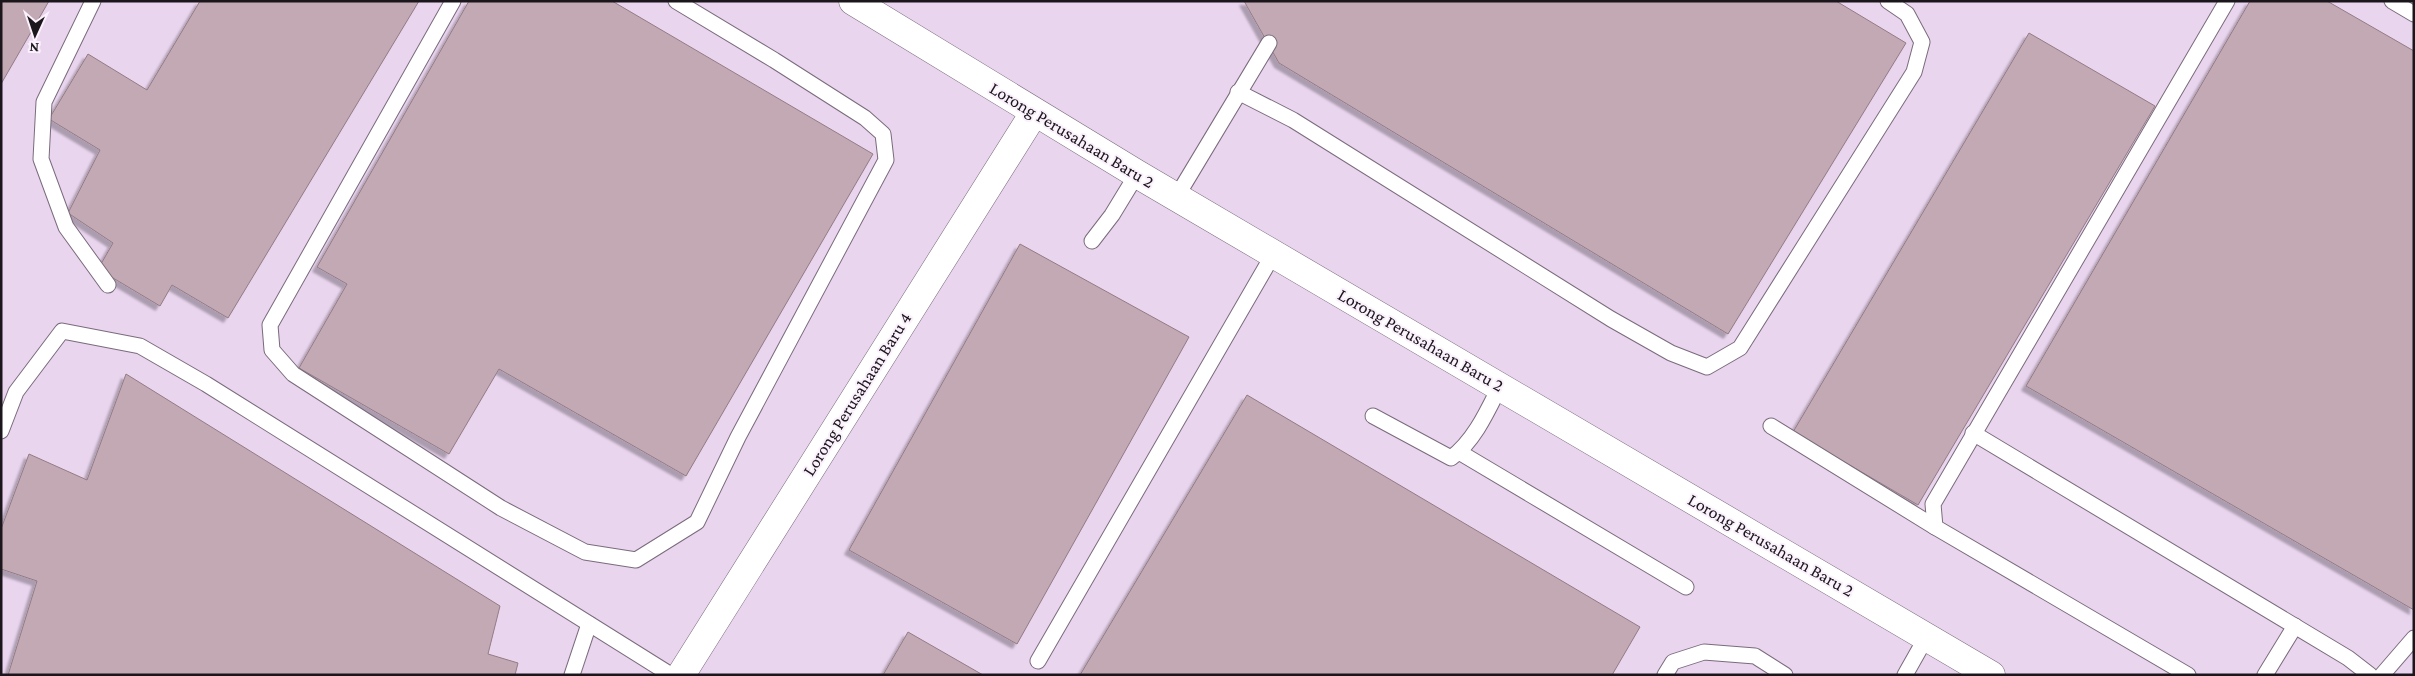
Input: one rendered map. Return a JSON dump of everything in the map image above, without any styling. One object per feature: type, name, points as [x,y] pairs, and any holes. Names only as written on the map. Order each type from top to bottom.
[{"type":"street","name":"Lorong Perusahaan Baru 2","points":[[853,1],[1034,113],[1991,675]]},
{"type":"street","name":"Lorong Perusahaan Baru 4","points":[[681,675],[1034,113]]},
{"type":"lane","points":[[93,1],[44,102],[42,159],[66,227],[108,285]]},
{"type":"lane","points":[[453,1],[270,325],[272,350],[293,374],[501,508],[585,552],[636,560],[697,522],[738,437],[886,160],[883,134],[865,118],[676,1]]},
{"type":"lane","points":[[1238,92],[1293,120],[1611,319],[1671,353],[1707,367],[1740,348],[1914,72],[1922,42],[1907,14],[1888,1]]},
{"type":"lane","points":[[1935,527],[1934,504],[1973,433],[2227,1]]},
{"type":"lane","points":[[2392,1],[2414,14]]},
{"type":"lane","points":[[1177,196],[1269,43]]},
{"type":"lane","points":[[1092,241],[1112,215],[1137,174]]},
{"type":"lane","points":[[1038,660],[1274,253]]},
{"type":"lane","points":[[1,431],[16,392],[62,331],[140,346],[215,389],[671,675]]},
{"type":"lane","points":[[1373,416],[1451,458],[1459,452],[1482,421],[1500,386]]},
{"type":"lane","points":[[1771,426],[1935,527],[2188,675]]},
{"type":"lane","points":[[1973,433],[2295,626],[2370,675]]},
{"type":"lane","points":[[1459,452],[1686,587]]},
{"type":"lane","points":[[572,675],[589,624]]},
{"type":"lane","points":[[2265,675],[2295,626]]},
{"type":"lane","points":[[1905,675],[1926,636]]},
{"type":"lane","points":[[2382,675],[2414,638]]},
{"type":"lane","points":[[1665,675],[1673,662],[1704,652],[1755,656],[1785,675]]},
{"type":"shaded area","points":[[1,1],[2414,1],[2414,675],[1,675]]},
{"type":"building","points":[[1,1],[49,1],[1,84]]},
{"type":"building","points":[[200,1],[419,1],[228,318],[172,285],[160,306],[98,269],[113,243],[68,213],[100,150],[49,119],[88,54],[147,90]]},
{"type":"building","points":[[469,1],[612,1],[873,154],[686,476],[499,369],[449,454],[299,368],[347,284],[317,267]]},
{"type":"building","points":[[1244,1],[1836,1],[1906,43],[1728,334],[1279,63]]},
{"type":"building","points":[[2250,1],[2327,1],[2414,51],[2414,610],[2026,386]]},
{"type":"building","points":[[2029,33],[2155,106],[1918,505],[1793,432]]},
{"type":"building","points":[[1020,244],[1189,337],[1017,644],[849,550]]},
{"type":"building","points":[[126,374],[500,606],[488,654],[518,663],[515,675],[8,675],[37,581],[1,569],[1,529],[29,454],[87,480]]},
{"type":"building","points":[[1247,395],[1640,627],[1612,675],[1080,675]]},
{"type":"building","points":[[908,632],[983,675],[883,675]]}]
